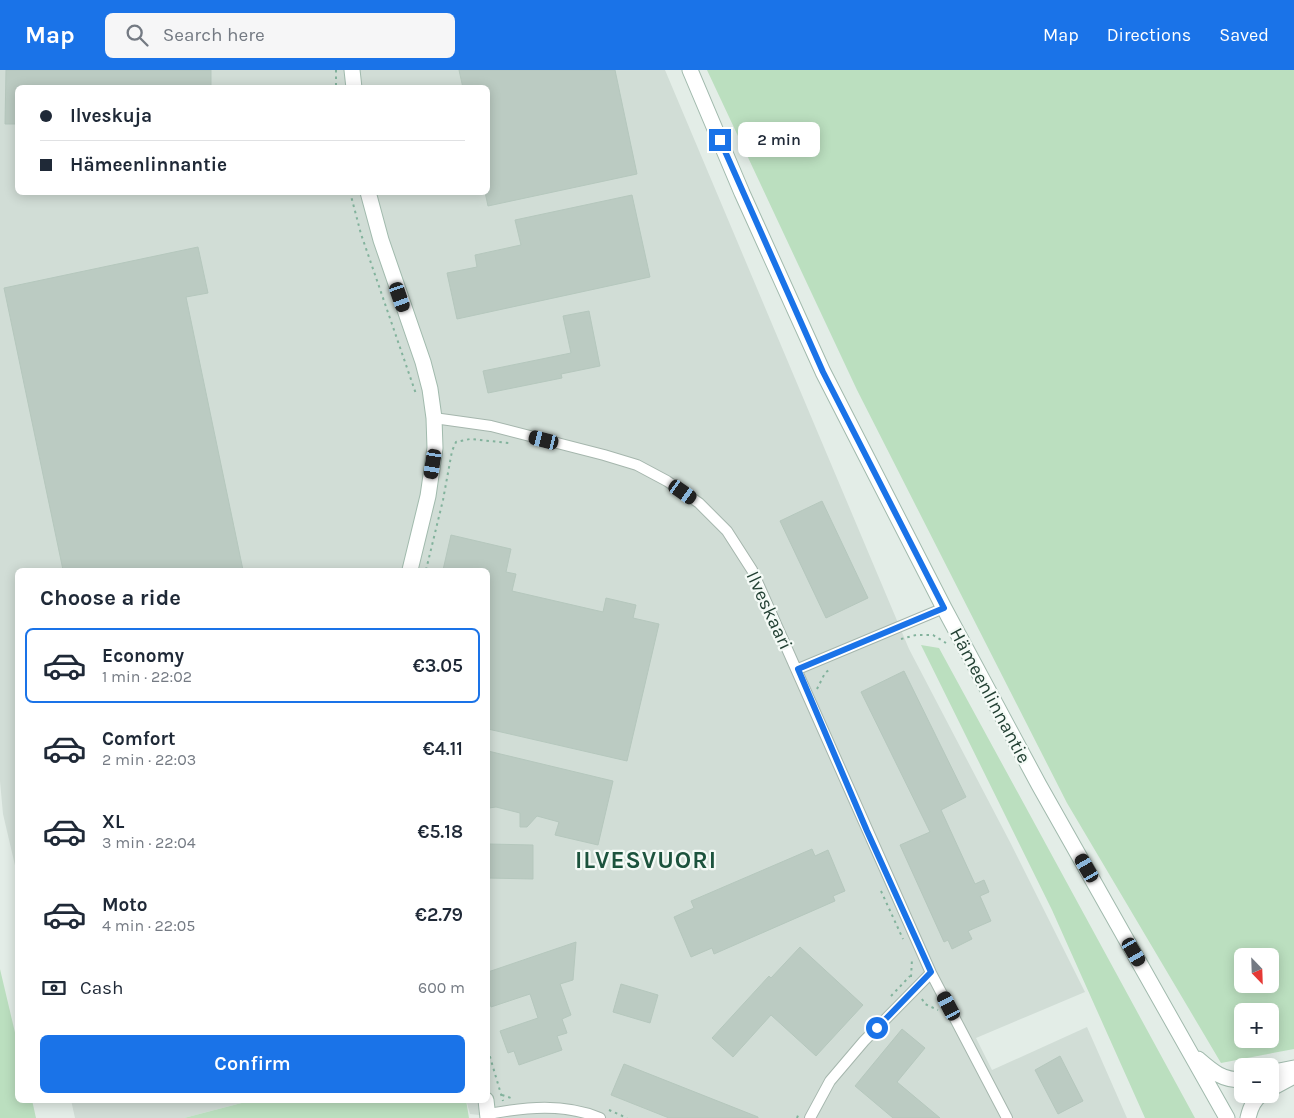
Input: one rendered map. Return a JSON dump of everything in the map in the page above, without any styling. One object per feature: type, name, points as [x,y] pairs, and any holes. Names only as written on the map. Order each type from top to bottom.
[{"type":"main road","points":[[352,70],[354,85]]},
{"type":"main road","name":"Hämeenlinnantie","points":[[690,70],[742,193],[823,372],[944,608],[1039,785],[1227,1118]]},
{"type":"main road","points":[[369,195],[380,240],[423,362],[430,389],[434,418],[435,448],[428,496],[410,568]]},
{"type":"main road","points":[[1191,1053],[1210,1070],[1228,1080],[1234,1080]]},
{"type":"main road","points":[[1279,1071],[1294,1068]]},
{"type":"main road","points":[[1279,1084],[1294,1076]]},
{"type":"main road","points":[[1248,1118],[1254,1103]]},
{"type":"street","name":"Ilveskaari","points":[[434,418],[491,426],[637,465],[667,481],[699,503],[726,531],[752,570],[798,669],[867,831],[931,972],[1007,1118]]},
{"type":"street","points":[[798,669],[944,608]]},
{"type":"street","points":[[810,1118],[830,1081],[864,1041],[931,972]]},
{"type":"street","points":[[487,1111],[558,1107],[588,1113],[600,1118]]},
{"type":"path","points":[[336,70],[336,85]]},
{"type":"path","points":[[351,195],[364,242],[417,397]]},
{"type":"path","points":[[427,568],[444,500],[452,451],[456,442],[470,438],[516,444]]},
{"type":"path","points":[[899,639],[916,635],[933,635],[940,641],[948,644],[960,638]]},
{"type":"path","points":[[808,693],[817,689],[825,673],[832,667]]},
{"type":"path","points":[[878,883],[905,944]]},
{"type":"path","points":[[909,952],[912,960],[910,976],[916,988],[925,1004],[940,1012]]},
{"type":"path","points":[[490,1056],[501,1090],[505,1111]]},
{"type":"shaded area","points":[[0,70],[665,70],[909,649],[1011,844],[1085,992],[976,1038],[992,1070],[1087,1027],[1127,1118],[508,1118],[470,1114],[467,1103],[490,1103],[490,568],[15,568],[15,865],[3,814],[0,781]]},
{"type":"shaded area","points":[[72,1103],[242,1103],[184,1118],[75,1118]]},
{"type":"green space","points":[[707,70],[1294,70],[1294,1049],[1247,1058],[1234,1058],[1234,1061],[1221,1063],[1067,803],[857,390]]},
{"type":"green space","points":[[921,645],[939,648],[1195,1118],[1145,1118],[1052,910]]},
{"type":"green space","points":[[0,969],[15,1033],[15,1103],[33,1103],[36,1118],[0,1118]]},
{"type":"green space","points":[[242,1103],[466,1103],[469,1118],[184,1118]]},
{"type":"building","points":[[6,70],[211,70],[211,85],[15,85],[15,124],[5,124]]},
{"type":"building","points":[[459,70],[615,70],[637,174],[488,206],[486,195],[490,195],[490,85],[462,85]]},
{"type":"building","points":[[632,195],[650,277],[457,319],[447,273],[477,267],[475,255],[521,245],[515,220]]},
{"type":"building","points":[[198,247],[208,293],[186,297],[243,568],[63,568],[4,288]]},
{"type":"building","points":[[589,311],[600,366],[561,374],[562,378],[488,393],[483,371],[571,353],[563,316]]},
{"type":"building","points":[[822,501],[868,598],[826,618],[780,521]]},
{"type":"building","points":[[451,535],[511,549],[506,572],[516,574],[512,591],[603,612],[606,598],[636,605],[633,618],[659,624],[627,761],[490,729],[490,568],[443,568]]},
{"type":"building","points":[[904,671],[966,797],[941,810],[975,884],[984,880],[989,892],[980,896],[991,921],[968,931],[972,939],[952,949],[948,940],[944,942],[900,845],[930,832],[861,692]]},
{"type":"building","points":[[490,751],[613,781],[598,845],[555,835],[559,822],[537,816],[527,827],[520,827],[520,813],[496,807],[490,808]]},
{"type":"building","points":[[490,844],[533,845],[533,879],[490,878]]},
{"type":"building","points":[[812,849],[815,856],[828,850],[845,891],[833,896],[835,901],[714,954],[712,948],[691,957],[674,917],[694,908],[691,901]]},
{"type":"building","points":[[576,942],[573,980],[560,984],[571,1015],[562,1019],[567,1033],[557,1036],[562,1050],[519,1065],[514,1051],[508,1053],[500,1031],[538,1018],[530,994],[491,1007],[490,971]]},
{"type":"building","points":[[800,947],[863,1005],[816,1056],[771,1015],[733,1057],[712,1038],[769,976],[771,978]]},
{"type":"building","points":[[621,984],[658,995],[650,1023],[613,1012]]},
{"type":"building","points":[[902,1029],[925,1048],[897,1082],[940,1118],[893,1118],[855,1086]]},
{"type":"building","points":[[1060,1056],[1083,1101],[1058,1114],[1035,1070]]},
{"type":"building","points":[[624,1064],[758,1118],[669,1118],[611,1095]]},
{"type":"district","name":"ILVESVUORI","points":[[646,860]]},
{"type":"route","points":[[720,140],[823,372],[944,608],[798,669],[867,831],[931,972],[877,1028]]}]
